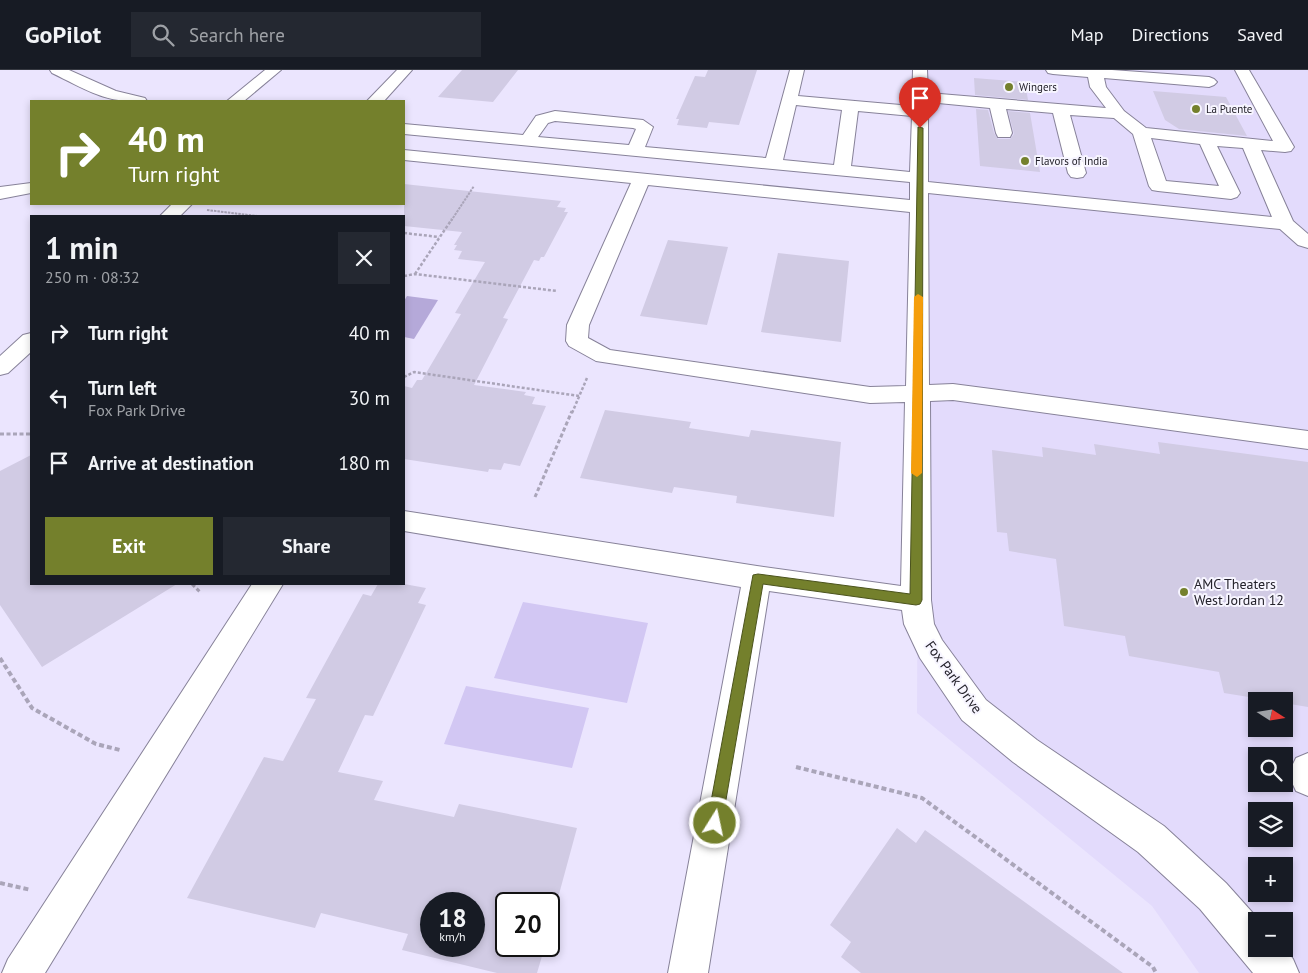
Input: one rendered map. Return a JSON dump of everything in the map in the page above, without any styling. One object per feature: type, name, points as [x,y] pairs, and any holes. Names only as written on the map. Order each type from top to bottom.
[{"type":"street","points":[[57,70],[111,95],[134,100]]},
{"type":"street","points":[[236,100],[274,70]]},
{"type":"street","points":[[376,100],[405,70]]},
{"type":"street","points":[[773,164],[797,70]]},
{"type":"street","name":"Fox Park Drive","points":[[920,70],[916,600],[919,624],[931,649],[974,710],[1025,751],[1061,774],[1151,839],[1213,896],[1248,937]]},
{"type":"street","points":[[1053,70],[1209,82]]},
{"type":"street","points":[[1095,72],[1098,87],[1118,114],[1141,132],[1285,147],[1242,70]]},
{"type":"street","points":[[789,100],[851,106],[997,104],[1118,114]]},
{"type":"street","points":[[997,104],[1004,133]]},
{"type":"street","points":[[842,171],[851,106]]},
{"type":"street","points":[[1060,109],[1077,173]]},
{"type":"street","points":[[527,141],[542,119],[555,116],[637,123],[645,127],[635,151]]},
{"type":"street","points":[[405,129],[842,171],[919,191]]},
{"type":"street","points":[[1141,132],[1158,186],[1231,193],[1206,140]]},
{"type":"street","points":[[1250,144],[1284,224],[1308,242]]},
{"type":"street","points":[[405,155],[642,179],[919,191],[1284,224]]},
{"type":"street","points":[[642,179],[578,325],[577,341],[604,356],[870,395],[953,392],[1308,440]]},
{"type":"street","points":[[0,193],[30,188]]},
{"type":"street","points":[[170,215],[182,205]]},
{"type":"street","points":[[0,368],[30,341]]},
{"type":"street","points":[[405,521],[758,578],[916,600]]},
{"type":"street","points":[[688,973],[758,578]]},
{"type":"street","points":[[22,973],[267,585]]},
{"type":"street","points":[[1308,769],[1306,774],[1308,779]]},
{"type":"street","name":"Fox Park Drive","points":[[1265,957],[1279,973]]},
{"type":"path","points":[[415,274],[477,182]]},
{"type":"path","points":[[214,211],[248,215]]},
{"type":"path","points":[[405,233],[440,237]]},
{"type":"path","points":[[405,276],[415,274],[557,291]]},
{"type":"path","points":[[405,376],[414,372],[579,396]]},
{"type":"path","points":[[535,497],[587,378]]},
{"type":"path","points":[[0,434],[30,434]]},
{"type":"path","points":[[193,585],[201,593]]},
{"type":"path","points":[[0,658],[32,708],[96,744]]},
{"type":"path","points":[[796,767],[922,798],[1153,967],[1156,973]]},
{"type":"shaded area","points":[[923,70],[1308,70],[1308,973],[1199,973],[1152,906],[917,713],[919,283]]},
{"type":"shaded area","points":[[407,296],[438,300],[414,339],[405,337],[405,299]]},
{"type":"shaded area","points":[[523,602],[648,623],[627,703],[494,678]]},
{"type":"shaded area","points":[[466,686],[589,708],[572,768],[444,744]]},
{"type":"building","points":[[462,70],[518,70],[493,102],[438,97]]},
{"type":"building","points":[[708,70],[757,70],[739,125],[709,122],[707,128],[677,125],[679,119],[676,119],[695,76],[705,77]]},
{"type":"building","points":[[974,78],[1025,82],[1028,100],[975,95]]},
{"type":"building","name":"La Puente","points":[[1153,91],[1226,97],[1247,136],[1179,129],[1165,120]]},
{"type":"building","points":[[976,109],[988,110],[994,133],[998,139],[1010,139],[1014,134],[1008,111],[1030,113],[1040,172],[980,166]]},
{"type":"building","points":[[405,184],[561,201],[557,207],[566,208],[564,212],[568,212],[544,257],[541,257],[539,261],[534,260],[503,318],[508,319],[474,385],[526,392],[524,395],[535,397],[532,404],[546,406],[520,466],[504,463],[501,470],[489,469],[488,472],[405,459],[405,386],[412,388],[417,380],[422,380],[461,314],[455,313],[485,262],[458,259],[462,251],[454,250],[457,245],[454,245],[462,232],[405,226]]},
{"type":"building","points":[[668,240],[728,247],[707,325],[640,316]]},
{"type":"building","points":[[778,253],[849,261],[841,342],[761,332]]},
{"type":"building","points":[[605,410],[691,422],[689,428],[749,437],[751,430],[841,442],[834,517],[736,503],[737,496],[674,487],[672,493],[580,478]]},
{"type":"building","name":"AMC Theaters West Jordan 12","points":[[1158,442],[1308,462],[1308,707],[1293,704],[1293,692],[1248,692],[1248,697],[1224,693],[1219,672],[1129,656],[1125,636],[1064,626],[1056,559],[1009,551],[1007,533],[997,532],[992,450],[1043,457],[1042,447],[1096,455],[1094,444],[1160,454]]},
{"type":"building","points":[[30,456],[30,585],[175,585],[42,667],[0,605],[0,471]]},
{"type":"building","points":[[405,584],[426,588],[418,603],[426,605],[373,716],[365,715],[338,772],[383,781],[374,800],[454,817],[459,804],[577,828],[560,892],[495,892],[495,957],[542,957],[537,973],[497,973],[431,957],[485,957],[485,892],[420,892],[420,954],[402,950],[408,934],[321,913],[315,928],[187,898],[264,757],[283,761],[316,699],[306,698],[363,594],[371,596],[377,585]]},
{"type":"building","points":[[897,828],[916,843],[925,830],[1123,973],[861,973],[841,957],[851,942],[830,925]]},
{"type":"slow traffic","points":[[917,473],[918,297]]},
{"type":"place","name":"Wingers","points":[[1009,87]]},
{"type":"place","name":"La Puente","points":[[1196,109]]},
{"type":"place","name":"Flavors of India","points":[[1025,161]]},
{"type":"place","name":"AMC Theaters West Jordan 12","points":[[1184,592]]},
{"type":"route","points":[[715,823],[758,578],[916,600],[920,128]]}]
